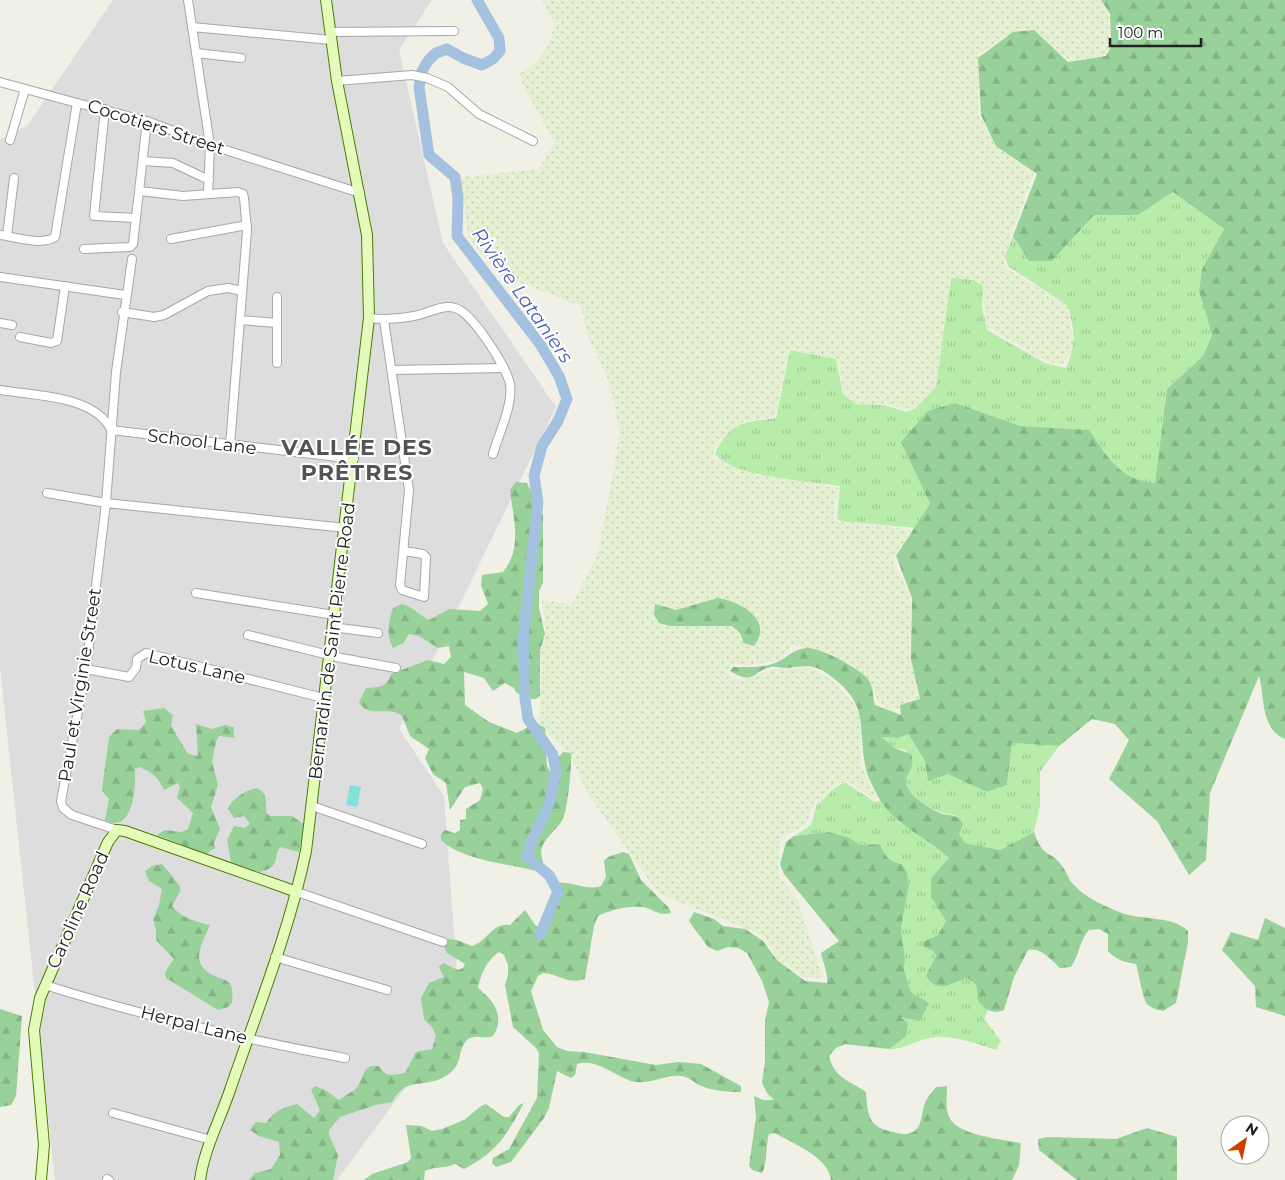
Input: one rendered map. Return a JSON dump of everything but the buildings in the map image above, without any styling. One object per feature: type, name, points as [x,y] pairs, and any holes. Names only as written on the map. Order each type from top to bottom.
[{"type":"main road","name":"Bernardin de Saint Pierre Road","points":[[200,1180],[202,1166],[248,1039],[297,892],[312,806],[323,698],[354,459],[369,318],[368,235],[337,82],[326,0]]},
{"type":"main road","name":"Caroline Road","points":[[41,1180],[44,1145],[34,1030],[44,985],[108,842],[117,830],[125,831],[297,892]]},
{"type":"street","points":[[188,0],[210,145],[208,194]]},
{"type":"street","points":[[192,27],[331,36],[454,31]]},
{"type":"street","points":[[196,53],[241,58]]},
{"type":"street","points":[[337,82],[412,75],[427,78],[448,86],[478,114],[533,141]]},
{"type":"street","points":[[0,82],[77,103]]},
{"type":"street","points":[[10,140],[25,88]]},
{"type":"street","name":"Cocotiers Street","points":[[3,235],[50,240],[55,237],[77,103],[147,121],[210,145],[360,193]]},
{"type":"street","points":[[105,109],[94,216],[136,218]]},
{"type":"street","points":[[84,250],[131,246],[140,191],[147,121]]},
{"type":"street","points":[[143,161],[173,163],[209,180]]},
{"type":"street","points":[[3,235],[14,178]]},
{"type":"street","points":[[140,191],[183,196],[243,194],[247,228],[230,446]]},
{"type":"street","points":[[171,239],[247,228]]},
{"type":"street","name":"Paul et Virginie Street","points":[[117,830],[72,815],[63,808],[61,801],[86,669],[106,503],[122,312],[132,259]]},
{"type":"street","points":[[0,277],[125,294]]},
{"type":"street","points":[[20,337],[51,343],[57,341],[65,286]]},
{"type":"street","points":[[122,312],[154,317],[164,314],[208,291],[228,288],[242,291]]},
{"type":"street","points":[[277,297],[277,363]]},
{"type":"street","points":[[369,318],[384,320],[416,316],[446,307],[464,312],[475,324],[503,368],[510,383],[509,400],[493,454]]},
{"type":"street","points":[[240,320],[277,323]]},
{"type":"street","points":[[384,320],[409,490],[400,586],[402,590],[422,598],[426,594],[426,558],[422,554],[404,551]]},
{"type":"street","points":[[0,323],[12,325]]},
{"type":"street","points":[[392,370],[503,368]]},
{"type":"street","points":[[0,390],[89,406],[107,421],[111,430]]},
{"type":"street","name":"School Lane","points":[[111,430],[230,446],[354,459]]},
{"type":"street","points":[[47,493],[106,503],[346,528]]},
{"type":"street","points":[[196,594],[334,615]]},
{"type":"street","points":[[332,627],[378,633]]},
{"type":"street","points":[[248,635],[396,668]]},
{"type":"street","name":"Lotus Lane","points":[[86,669],[129,677],[136,668],[137,659],[146,653],[323,698]]},
{"type":"street","points":[[312,806],[422,844]]},
{"type":"street","points":[[297,892],[443,942]]},
{"type":"street","points":[[275,957],[388,990]]},
{"type":"street","name":"Herpal Lane","points":[[44,985],[97,1002],[248,1039],[344,1058]]},
{"type":"street","points":[[113,1114],[212,1140]]},
{"type":"shaded area","points":[[113,0],[432,0],[399,50],[443,243],[556,407],[399,729],[444,796],[460,1014],[337,1180],[55,1180],[0,668],[0,139],[27,126]]},
{"type":"shaded area","points":[[350,785],[361,787],[357,807],[346,805]]},
{"type":"green space","points":[[542,0],[1100,0],[1109,14],[1109,50],[1107,55],[1070,61],[1031,30],[1011,33],[979,54],[978,114],[999,148],[1034,174],[1011,235],[1004,262],[1006,268],[1068,306],[1074,349],[1061,365],[1045,361],[985,326],[983,286],[970,281],[950,280],[936,388],[919,408],[905,409],[885,404],[854,404],[844,392],[837,360],[789,349],[775,417],[744,421],[720,439],[712,455],[714,458],[730,466],[839,488],[833,519],[912,530],[892,560],[910,595],[912,659],[919,700],[895,709],[893,712],[878,702],[867,678],[817,651],[793,645],[777,661],[743,666],[733,663],[727,673],[737,680],[752,677],[773,669],[813,668],[831,680],[855,705],[861,719],[861,764],[878,802],[849,782],[835,784],[825,799],[814,804],[806,825],[780,838],[778,875],[798,901],[823,978],[803,977],[777,958],[762,935],[659,894],[587,793],[570,755],[539,724],[542,668],[539,654],[546,634],[542,600],[572,604],[597,556],[620,431],[609,382],[587,334],[581,306],[498,274],[468,237],[461,177],[538,169],[555,143],[524,88],[519,74],[536,63],[550,43],[554,23]]},
{"type":"green space","points":[[1101,0],[1285,0],[1285,739],[1277,734],[1267,720],[1259,676],[1210,793],[1206,860],[1189,875],[1157,821],[1109,779],[1129,740],[1115,724],[1092,719],[1059,746],[1012,743],[1007,785],[987,792],[948,774],[928,781],[925,761],[908,734],[898,738],[882,737],[894,748],[911,754],[912,764],[906,781],[908,788],[915,797],[930,808],[958,818],[963,824],[959,834],[965,843],[1000,850],[1034,832],[1040,846],[1058,861],[1072,883],[1089,897],[1125,914],[1174,923],[1188,931],[1188,942],[1176,1003],[1163,1011],[1148,1005],[1142,992],[1136,964],[1114,957],[1108,951],[1108,934],[1099,929],[1089,930],[1086,934],[1071,967],[1060,968],[1041,952],[1028,950],[1014,977],[1004,1010],[996,1012],[985,1008],[980,1003],[977,999],[976,985],[970,980],[966,978],[949,985],[939,986],[930,981],[926,976],[936,956],[933,951],[924,947],[923,942],[938,935],[946,921],[931,897],[931,878],[949,858],[894,817],[880,800],[867,773],[858,708],[852,698],[832,677],[815,667],[771,667],[749,677],[744,677],[730,671],[733,667],[770,665],[798,650],[807,648],[821,651],[839,659],[864,675],[871,685],[875,705],[901,715],[900,705],[920,699],[911,659],[912,598],[896,556],[930,504],[901,442],[928,411],[955,403],[1021,426],[1089,430],[1109,458],[1123,472],[1142,481],[1155,483],[1167,389],[1203,356],[1212,335],[1199,291],[1202,269],[1224,229],[1173,192],[1138,215],[1094,215],[1052,261],[1029,261],[1013,236],[1037,174],[996,146],[981,115],[978,58],[1013,32],[1034,30],[1068,62],[1106,56],[1111,47],[1110,14]]},
{"type":"green space","points":[[1173,192],[1224,229],[1202,269],[1199,291],[1212,335],[1203,356],[1167,389],[1155,484],[1132,480],[1116,467],[1089,430],[1021,426],[955,403],[901,442],[930,504],[915,528],[842,521],[837,519],[840,486],[754,473],[724,462],[715,454],[720,443],[732,430],[746,423],[776,418],[790,350],[836,359],[843,394],[856,404],[884,405],[906,412],[916,408],[936,387],[951,278],[974,280],[983,286],[982,307],[987,330],[1045,363],[1066,368],[1073,345],[1072,323],[1068,306],[1008,266],[1005,256],[1013,236],[1029,261],[1052,261],[1094,215],[1138,215]]},
{"type":"green space","points":[[516,482],[527,483],[543,515],[543,583],[539,591],[539,608],[545,634],[540,650],[540,696],[536,699],[531,699],[517,693],[514,688],[505,683],[493,691],[484,678],[464,672],[465,705],[489,722],[517,733],[536,723],[545,728],[547,766],[556,782],[558,758],[563,752],[571,753],[565,813],[561,823],[542,847],[543,863],[537,871],[473,857],[450,847],[441,840],[441,834],[445,830],[455,833],[460,830],[460,820],[466,819],[466,809],[480,800],[483,789],[480,783],[465,787],[450,810],[446,783],[433,774],[425,758],[429,749],[410,736],[402,716],[397,713],[368,710],[359,702],[366,688],[382,686],[387,682],[391,674],[428,660],[444,664],[451,657],[449,646],[438,648],[419,636],[409,634],[403,643],[393,648],[388,628],[393,608],[402,604],[429,620],[449,609],[480,611],[488,604],[481,585],[482,575],[503,572],[513,553],[515,532],[510,490]]},
{"type":"green space","points":[[718,598],[745,608],[757,620],[760,628],[759,637],[754,646],[744,643],[740,633],[732,626],[670,626],[659,623],[654,615],[655,604],[676,610]]},
{"type":"green space","points":[[164,708],[173,715],[171,726],[188,754],[198,756],[196,724],[212,729],[225,725],[234,727],[234,738],[219,736],[216,742],[212,762],[218,785],[211,807],[220,829],[214,843],[215,848],[206,854],[157,835],[165,830],[181,832],[188,829],[193,813],[177,798],[180,787],[178,783],[164,790],[154,776],[139,767],[135,769],[135,787],[131,807],[127,815],[122,821],[114,823],[105,820],[109,799],[102,790],[109,737],[117,729],[139,730],[146,722],[143,711]]},
{"type":"green space","points":[[907,733],[925,761],[987,792],[1007,785],[1012,743],[1059,746],[1040,772],[1040,805],[1034,832],[1000,850],[965,843],[958,834],[963,824],[954,815],[933,809],[919,800],[908,789],[906,778],[912,765],[906,750],[894,748],[881,737],[898,738]]},
{"type":"green space","points":[[846,783],[875,802],[881,801],[899,822],[937,846],[949,858],[931,878],[931,897],[946,921],[938,935],[924,947],[933,951],[936,956],[932,967],[951,985],[966,978],[975,983],[977,999],[988,1010],[984,1019],[1001,1041],[996,1050],[946,1037],[925,1039],[889,1049],[906,1035],[900,1016],[911,992],[904,970],[905,960],[901,928],[909,885],[902,864],[888,858],[880,844],[859,845],[844,836],[828,833],[794,836],[811,825],[817,804],[837,786]]},
{"type":"green space","points":[[257,788],[265,795],[266,812],[270,816],[292,816],[305,825],[299,852],[280,847],[274,865],[260,872],[231,862],[227,840],[234,826],[245,828],[250,824],[244,816],[234,818],[228,809],[230,805],[240,795]]},
{"type":"green space","points":[[828,832],[850,838],[859,845],[880,844],[888,858],[902,864],[907,873],[909,885],[901,928],[905,960],[904,970],[911,992],[929,1003],[920,1021],[901,1017],[908,1024],[906,1036],[889,1049],[845,1044],[836,1048],[829,1056],[831,1063],[838,1074],[866,1092],[869,1114],[874,1123],[885,1130],[903,1134],[913,1132],[919,1126],[925,1103],[936,1087],[947,1086],[947,1110],[953,1123],[981,1136],[1021,1143],[1019,1165],[1012,1180],[831,1180],[824,1164],[817,1157],[775,1133],[769,1134],[762,1173],[752,1170],[749,1166],[756,1117],[754,1096],[763,1100],[774,1100],[767,1093],[762,1083],[765,1062],[765,1021],[769,1002],[762,981],[747,953],[738,948],[728,947],[717,951],[708,947],[689,921],[694,912],[714,919],[723,926],[745,929],[763,941],[777,960],[805,981],[827,983],[821,953],[839,941],[784,874],[780,864],[786,842],[794,836]]},
{"type":"green space","points":[[623,852],[629,854],[641,880],[669,908],[671,913],[658,913],[646,908],[630,907],[598,916],[594,926],[585,979],[574,981],[543,973],[538,976],[531,991],[543,1030],[557,1047],[567,1051],[584,1052],[656,1065],[679,1062],[701,1064],[741,1086],[741,1092],[709,1089],[681,1076],[644,1082],[631,1081],[598,1065],[591,1063],[577,1064],[575,1075],[571,1078],[557,1071],[549,1108],[544,1118],[511,1162],[496,1167],[492,1163],[493,1158],[509,1149],[537,1098],[539,1053],[513,1027],[505,985],[508,965],[504,955],[500,952],[485,967],[478,988],[493,1003],[498,1015],[497,1029],[493,1036],[473,1037],[467,1040],[463,1045],[454,1069],[442,1078],[408,1086],[397,1094],[392,1102],[376,1105],[340,1117],[329,1130],[329,1135],[338,1155],[333,1180],[249,1180],[255,1173],[271,1169],[280,1155],[279,1142],[259,1136],[250,1130],[256,1122],[266,1123],[280,1110],[297,1104],[314,1118],[320,1110],[311,1090],[315,1086],[325,1090],[339,1100],[357,1088],[366,1069],[371,1066],[379,1066],[390,1075],[405,1073],[416,1052],[432,1049],[436,1036],[432,1027],[424,1019],[421,998],[429,983],[444,977],[439,967],[443,963],[458,970],[463,968],[465,964],[447,953],[442,943],[446,939],[457,940],[472,946],[499,926],[510,925],[525,910],[536,926],[544,929],[557,902],[557,883],[590,887],[601,886],[606,877],[604,861],[608,857]]},
{"type":"green space","points":[[162,864],[180,886],[180,892],[172,906],[195,921],[210,925],[199,954],[200,961],[202,967],[208,972],[230,984],[232,1003],[228,1007],[218,1010],[166,978],[165,972],[174,959],[156,940],[153,919],[159,905],[162,889],[149,881],[145,871],[152,866]]},
{"type":"green space","points":[[1265,918],[1285,928],[1285,1016],[1256,1007],[1255,986],[1222,950],[1231,932],[1258,940]]},
{"type":"green space","points":[[0,1009],[22,1016],[16,1096],[11,1105],[0,1107]]},
{"type":"green space","points":[[524,1103],[500,1142],[485,1156],[464,1169],[455,1164],[428,1169],[425,1171],[424,1180],[364,1180],[372,1174],[408,1162],[411,1158],[406,1125],[422,1126],[432,1131],[442,1129],[464,1120],[486,1104],[504,1117],[509,1117],[519,1105]]},
{"type":"green space","points":[[1147,1128],[1177,1137],[1177,1180],[1077,1180],[1039,1150],[1038,1139],[1048,1137],[1116,1139]]},
{"type":"waterway","name":"Rivière Lataniers","points":[[477,0],[499,38],[500,51],[493,59],[482,65],[463,58],[447,49],[436,53],[422,71],[419,87],[429,155],[455,177],[458,198],[457,236],[540,344],[559,376],[567,399],[558,421],[542,446],[534,476],[538,502],[523,638],[525,699],[528,719],[553,755],[556,771],[548,807],[530,845],[527,857],[549,875],[558,891],[540,935]]},
{"type":"district","name":"VALLÉE DES PRÊTRES","points":[[357,460]]}]
